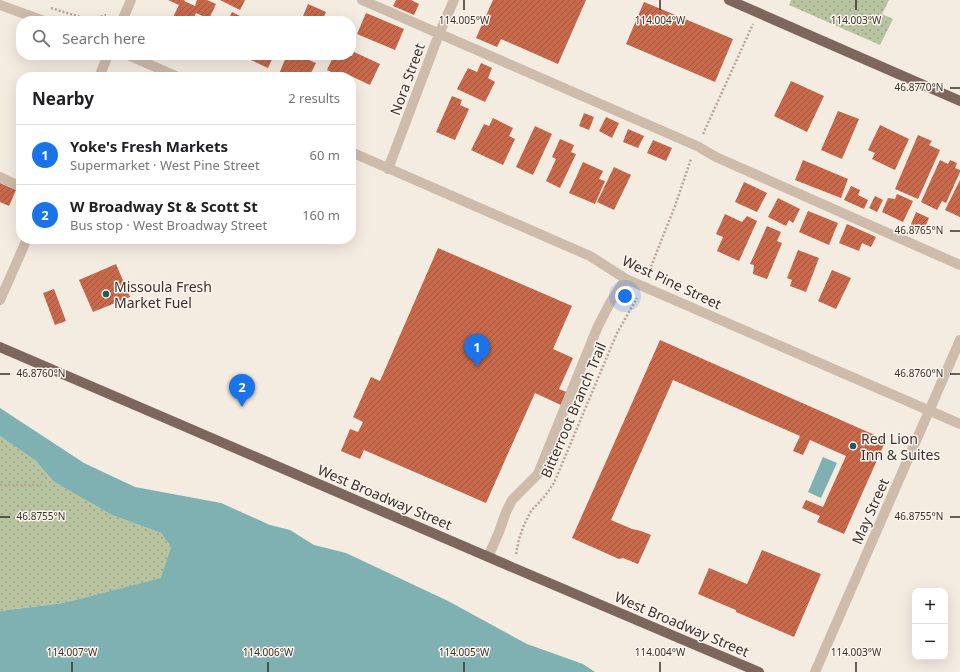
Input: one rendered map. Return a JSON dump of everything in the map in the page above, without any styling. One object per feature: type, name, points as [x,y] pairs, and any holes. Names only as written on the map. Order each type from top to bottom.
[{"type":"main road","points":[[729,0],[960,102]]},
{"type":"main road","name":"West Broadway Street","points":[[0,347],[758,672]]},
{"type":"street","points":[[124,16],[131,0]]},
{"type":"street","points":[[362,0],[697,146],[716,157],[960,265]]},
{"type":"street","name":"Nora Street","points":[[388,169],[439,34],[454,0]]},
{"type":"street","points":[[0,5],[30,16]]},
{"type":"street","points":[[101,72],[106,60]]},
{"type":"street","points":[[139,60],[167,72]]},
{"type":"street","name":"West Pine Street","points":[[356,154],[590,256],[626,279],[960,424]]},
{"type":"street","points":[[0,177],[16,185]]},
{"type":"street","points":[[0,300],[25,244]]},
{"type":"street","points":[[488,557],[512,500],[538,474],[598,326],[610,303],[626,279]]},
{"type":"street","name":"May Street","points":[[815,672],[960,340]]},
{"type":"path","points":[[46,7],[76,16]]},
{"type":"path","points":[[644,286],[675,206],[692,156],[750,30]]},
{"type":"path","name":"Bitterroot Branch Trail","points":[[514,568],[519,539],[524,524],[554,482],[617,333],[635,302]]},
{"type":"path","points":[[0,484],[41,485]]},
{"type":"green space","points":[[791,0],[889,0],[882,14],[893,19],[880,45],[789,5]]},
{"type":"green space","points":[[0,436],[36,461],[54,482],[112,515],[161,533],[171,547],[162,578],[63,603],[0,611]]},
{"type":"water","points":[[0,408],[84,463],[135,487],[221,503],[270,525],[290,530],[314,545],[346,553],[448,601],[527,644],[583,664],[595,672],[0,672],[0,611],[63,603],[161,578],[171,547],[161,533],[112,515],[54,482],[36,461],[0,436]]},
{"type":"water","points":[[823,457],[837,463],[821,498],[808,492]]},
{"type":"building","points":[[168,0],[185,0],[184,1],[195,6],[197,0],[207,0],[216,4],[210,16],[202,16],[196,13],[194,16],[174,16],[179,5]]},
{"type":"building","points":[[220,0],[245,0],[240,10]]},
{"type":"building","points":[[396,0],[411,0],[419,4],[414,15],[393,6]]},
{"type":"building","points":[[493,0],[586,0],[558,64],[501,39],[497,47],[476,38]]},
{"type":"building","points":[[644,2],[733,39],[715,82],[626,44]]},
{"type":"building","points":[[308,4],[326,12],[324,16],[303,16]]},
{"type":"building","points":[[232,12],[240,16],[230,16]]},
{"type":"building","points":[[366,13],[404,29],[395,50],[357,34]]},
{"type":"building","points":[[356,53],[380,64],[370,85],[356,78],[356,72],[331,72],[327,70],[332,60],[356,60]]},
{"type":"building","points":[[251,60],[272,60],[268,68]]},
{"type":"building","points":[[285,60],[309,60],[316,63],[312,72],[280,72]]},
{"type":"building","points":[[481,63],[492,68],[488,78],[495,82],[485,102],[457,89],[468,68],[477,72]]},
{"type":"building","points":[[791,81],[824,96],[807,132],[774,116]]},
{"type":"building","points":[[452,96],[462,100],[460,105],[469,109],[455,140],[436,132]]},
{"type":"building","points":[[838,111],[859,119],[842,159],[821,150]]},
{"type":"building","points":[[584,113],[594,117],[589,130],[579,126]]},
{"type":"building","points":[[606,117],[619,123],[612,138],[599,131]]},
{"type":"building","points":[[493,118],[513,128],[509,136],[515,139],[503,165],[471,150],[484,124],[489,126]]},
{"type":"building","points":[[880,125],[909,139],[895,170],[872,159],[875,153],[868,150]]},
{"type":"building","points":[[535,126],[552,134],[533,175],[516,167]]},
{"type":"building","points":[[628,129],[644,136],[638,148],[623,142]]},
{"type":"building","points":[[918,135],[932,141],[929,145],[940,150],[918,199],[895,189]]},
{"type":"building","points":[[560,139],[574,145],[571,152],[576,154],[560,188],[546,181],[556,159],[552,157]]},
{"type":"building","points":[[653,140],[672,148],[666,161],[647,153]]},
{"type":"building","points":[[803,160],[848,179],[841,198],[795,180]]},
{"type":"building","points":[[940,160],[948,164],[950,160],[957,163],[955,168],[960,170],[960,172],[946,203],[942,201],[937,210],[921,202]]},
{"type":"building","points":[[583,162],[603,171],[599,179],[605,181],[595,204],[569,193]]},
{"type":"building","points":[[614,167],[631,175],[614,210],[597,202]]},
{"type":"building","points":[[960,180],[960,217],[945,210]]},
{"type":"building","points":[[744,182],[767,193],[757,212],[735,202]]},
{"type":"building","points":[[0,183],[16,190],[9,206],[0,202]]},
{"type":"building","points":[[851,186],[860,190],[858,195],[868,200],[864,209],[844,200]]},
{"type":"building","points":[[897,194],[913,201],[903,222],[882,212],[888,198],[895,199]]},
{"type":"building","points":[[875,196],[883,200],[877,212],[869,208]]},
{"type":"building","points":[[778,198],[800,209],[793,223],[789,220],[786,226],[768,217]]},
{"type":"building","points":[[808,211],[838,223],[829,245],[799,232]]},
{"type":"building","points":[[916,212],[929,218],[922,234],[909,229]]},
{"type":"building","points":[[725,214],[742,222],[747,216],[757,221],[739,261],[717,251],[723,237],[716,234]]},
{"type":"building","points":[[847,224],[876,237],[871,247],[862,243],[859,251],[839,243]]},
{"type":"building","points":[[767,226],[781,232],[777,241],[782,243],[767,279],[753,274],[754,265],[750,264]]},
{"type":"building","points":[[438,248],[572,306],[553,349],[573,358],[559,389],[569,393],[563,406],[535,393],[486,503],[364,450],[360,459],[341,451],[350,429],[358,432],[363,422],[353,417],[371,377],[380,381]]},
{"type":"building","points":[[798,250],[819,258],[806,292],[790,286],[792,280],[787,278]]},
{"type":"building","points":[[116,264],[130,297],[93,312],[79,280]]},
{"type":"building","points":[[832,270],[851,278],[836,309],[818,301]]},
{"type":"building","points":[[54,289],[66,321],[55,325],[43,293]]},
{"type":"building","name":"Red Lion Inn & Suites","points":[[660,340],[886,440],[844,534],[817,522],[820,516],[802,508],[806,500],[823,507],[846,456],[810,440],[803,455],[793,451],[800,436],[673,380],[611,520],[651,535],[638,564],[623,558],[619,559],[572,538]]},
{"type":"building","points":[[762,550],[821,574],[794,637],[698,594],[709,568],[747,584]]},
{"type":"place","name":"Missoula Fresh Market Fuel","points":[[106,294]]},
{"type":"place","name":"Yoke's Fresh Markets","points":[[477,367]]},
{"type":"place","name":"W Broadway St & Scott St","points":[[242,407]]},
{"type":"place","name":"Red Lion Inn & Suites","points":[[853,446]]}]
